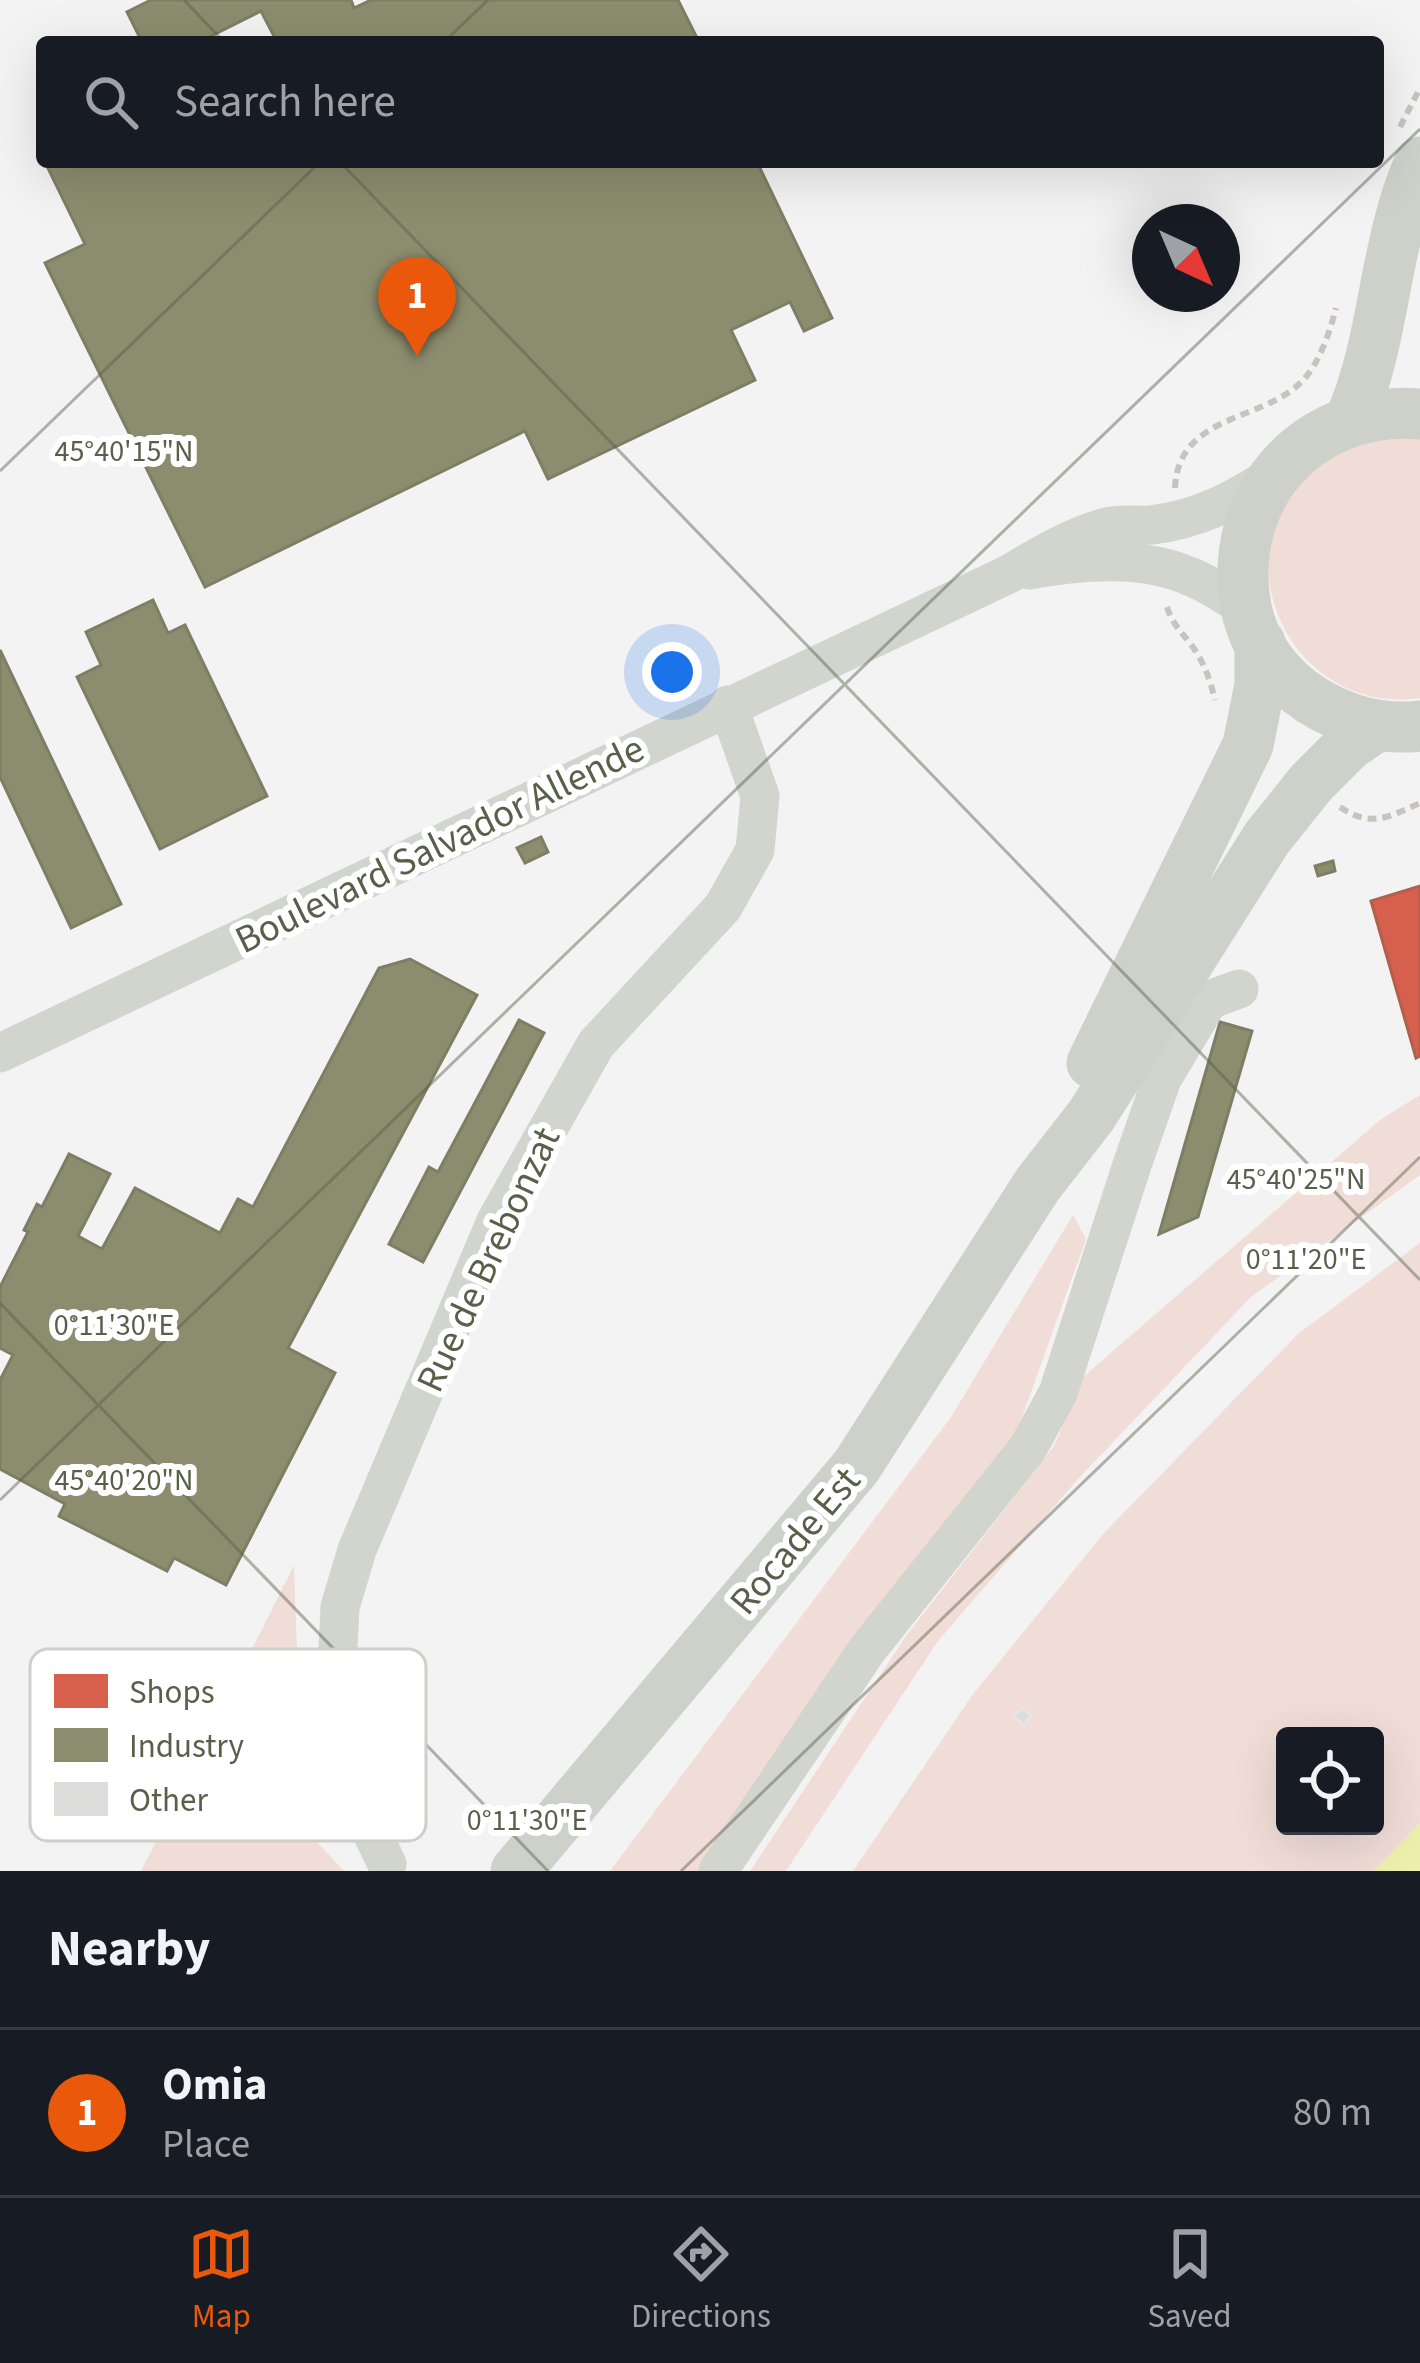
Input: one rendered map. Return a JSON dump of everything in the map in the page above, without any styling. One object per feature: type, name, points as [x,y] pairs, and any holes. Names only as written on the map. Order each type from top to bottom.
[{"type":"main road","points":[[1350,420],[1367,371],[1397,227],[1420,162]]},
{"type":"main road","points":[[1276,473],[1322,433],[1350,420],[1393,411],[1420,413]]},
{"type":"main road","name":"Rocade Est","points":[[1038,1184],[1109,1025],[1247,745],[1261,686],[1243,557],[1254,513],[1276,473]]},
{"type":"main road","points":[[1253,626],[1281,673],[1308,698],[1341,717],[1398,726]]},
{"type":"main road","name":"Rocade Est","points":[[516,1871],[856,1467],[1038,1184],[1090,1116],[1267,838],[1349,745],[1398,726]]},
{"type":"street","name":"Boulevard Salvador Allende","points":[[0,1053],[1009,574],[1066,540],[1110,526],[1178,520],[1236,500],[1276,473]]},
{"type":"street","name":"Boulevard Salvador Allende","points":[[1009,574],[1139,563],[1192,577],[1253,626]]},
{"type":"street","name":"Rue de Brebonzat","points":[[338,1649],[340,1607],[357,1550],[496,1220],[596,1044],[723,907],[755,850],[760,796],[728,705]]},
{"type":"street","points":[[718,1871],[867,1650],[1028,1448],[1058,1393],[1162,1079],[1209,1000],[1239,989]]},
{"type":"street","name":"Rue de Brebonzat","points":[[376,1841],[387,1864]]},
{"type":"path","points":[[1178,520],[1175,475],[1190,448],[1203,433],[1281,397],[1305,378],[1331,328]]},
{"type":"shaded area","points":[[1387,438],[1420,439],[1420,698],[1374,697],[1334,681],[1302,655],[1280,620],[1269,580],[1271,540],[1287,500],[1326,460]]},
{"type":"shaded area","points":[[1420,1095],[1420,1175],[1251,1297],[1079,1478],[938,1641],[786,1871],[750,1871],[906,1636],[1054,1446],[1084,1376],[1380,1120]]},
{"type":"shaded area","points":[[1073,1215],[1086,1239],[1015,1437],[704,1871],[610,1871],[951,1417]]},
{"type":"shaded area","points":[[1420,1243],[1420,1823],[1374,1871],[853,1871],[973,1694],[1104,1533],[1298,1334]]},
{"type":"shaded area","points":[[294,1565],[297,1649],[252,1649]]},
{"type":"shaded area","points":[[1420,1823],[1420,1871],[1374,1871]]},
{"type":"shaded area","points":[[156,1841],[316,1841],[344,1871],[141,1871]]},
{"type":"building: Shops","points":[[1420,886],[1420,1056],[1416,1058],[1371,901]]},
{"type":"building: Industry","points":[[151,0],[351,0],[354,8],[371,0],[678,0],[696,36],[274,36],[261,11],[211,36],[139,36],[127,12]]},
{"type":"building: Industry","points":[[48,168],[760,168],[832,318],[804,331],[790,302],[731,330],[755,380],[548,479],[525,431],[205,587],[45,263],[85,244]]},
{"type":"building: Industry","points":[[153,600],[168,633],[185,625],[267,796],[160,849],[77,677],[101,665],[86,632]]},
{"type":"building: Industry","points":[[0,650],[121,904],[71,928],[0,777]]},
{"type":"building: Industry","points":[[541,837],[548,852],[525,863],[517,848]]},
{"type":"building: Industry","points":[[1333,861],[1335,871],[1318,876],[1315,866]]},
{"type":"building: Industry","points":[[410,959],[477,995],[288,1348],[335,1373],[226,1585],[174,1558],[167,1571],[59,1516],[65,1504],[0,1469],[0,1380],[13,1355],[0,1348],[0,1287],[37,1204],[42,1207],[69,1154],[110,1174],[78,1236],[102,1249],[135,1188],[220,1233],[238,1199],[253,1207],[379,968]]},
{"type":"building: Industry","points":[[519,1020],[544,1033],[423,1262],[389,1244],[429,1167],[438,1172]]},
{"type":"building: Industry","points":[[1220,1022],[1252,1031],[1198,1217],[1159,1234]]},
{"type":"building: Other","points":[[1022,1708],[1031,1716],[1024,1725],[1014,1716]]},
{"type":"place","name":"Omia","points":[[417,356]]}]
